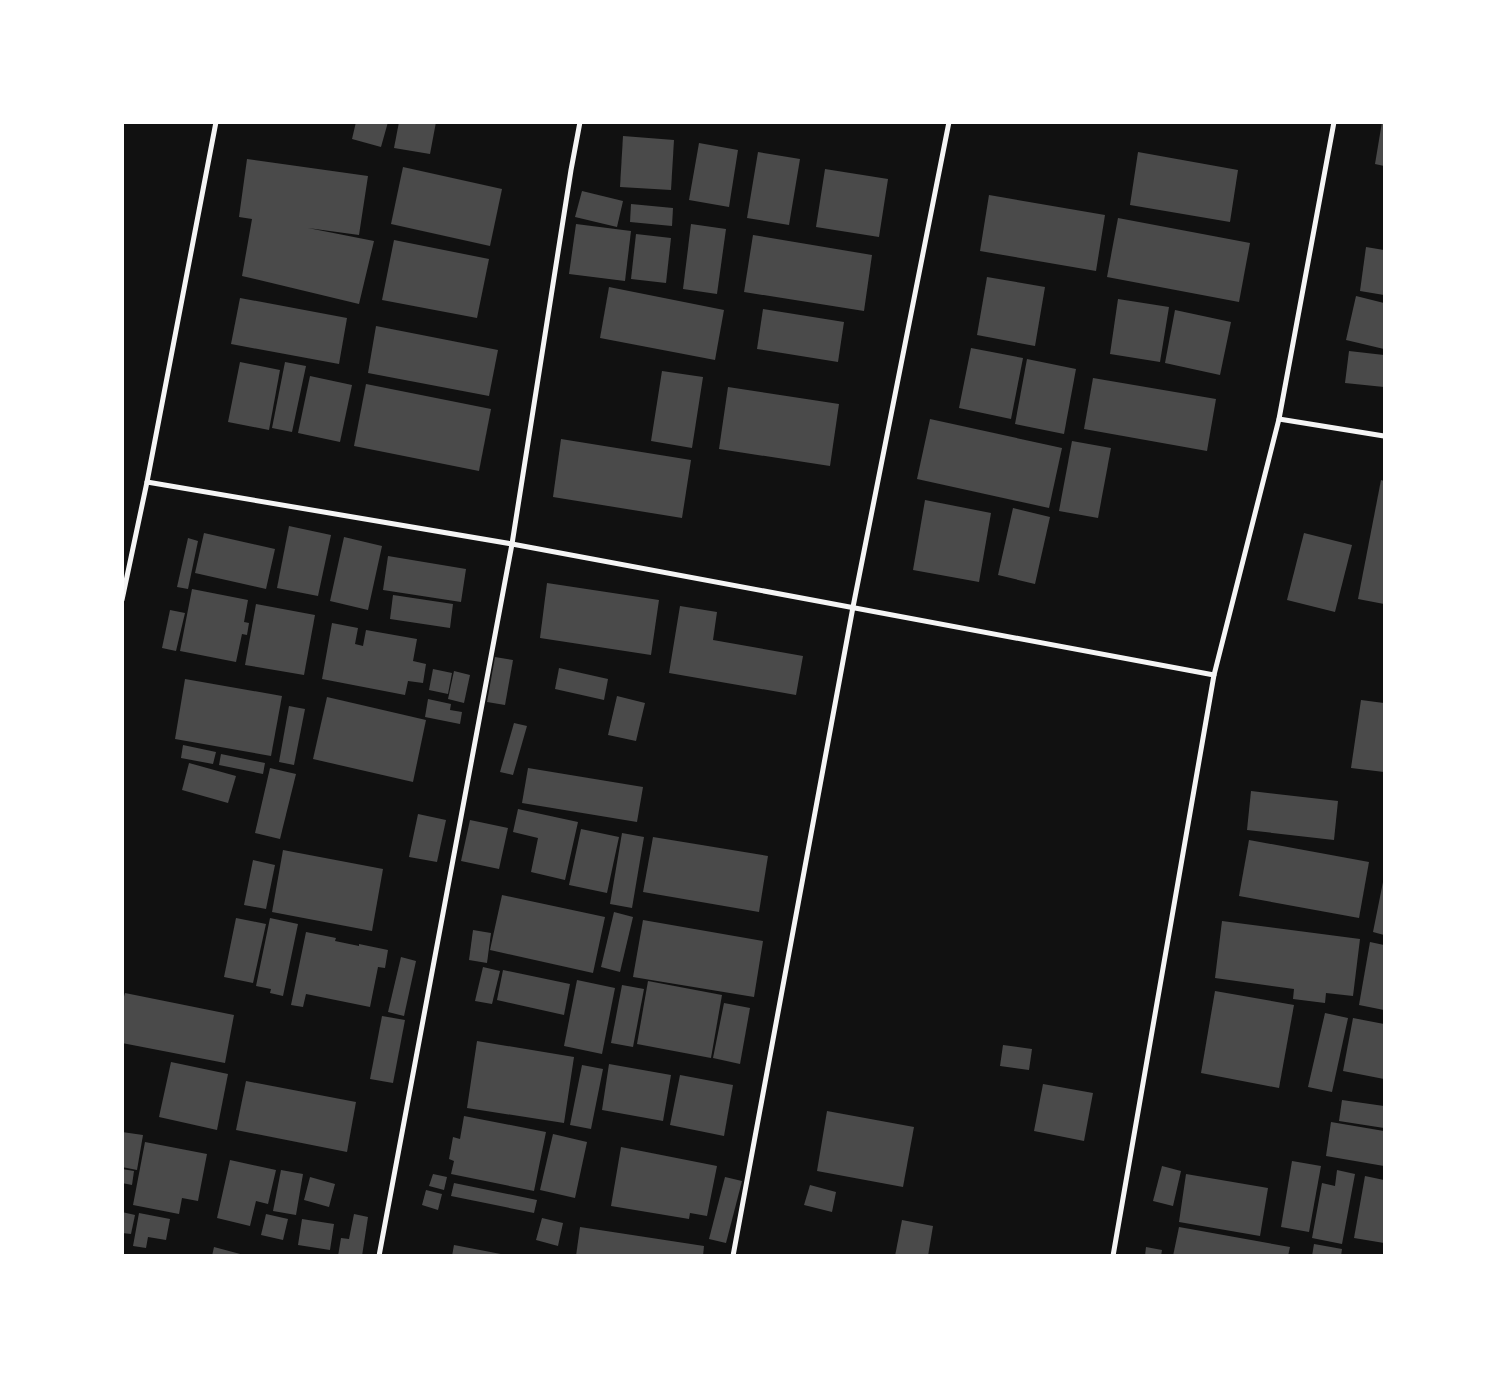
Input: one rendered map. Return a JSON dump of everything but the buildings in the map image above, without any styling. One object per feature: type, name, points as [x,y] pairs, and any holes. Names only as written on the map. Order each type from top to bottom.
[{"type":"street","points":[[122,600],[147,482],[216,122]]},
{"type":"street","points":[[379,1256],[512,544],[570,170],[580,122]]},
{"type":"street","points":[[733,1256],[853,607],[948,122]]},
{"type":"street","points":[[1113,1256],[1214,675],[1279,419],[1334,122]]},
{"type":"street","points":[[1279,419],[1384,436]]},
{"type":"street","points":[[147,482],[512,544],[1214,675]]}]
